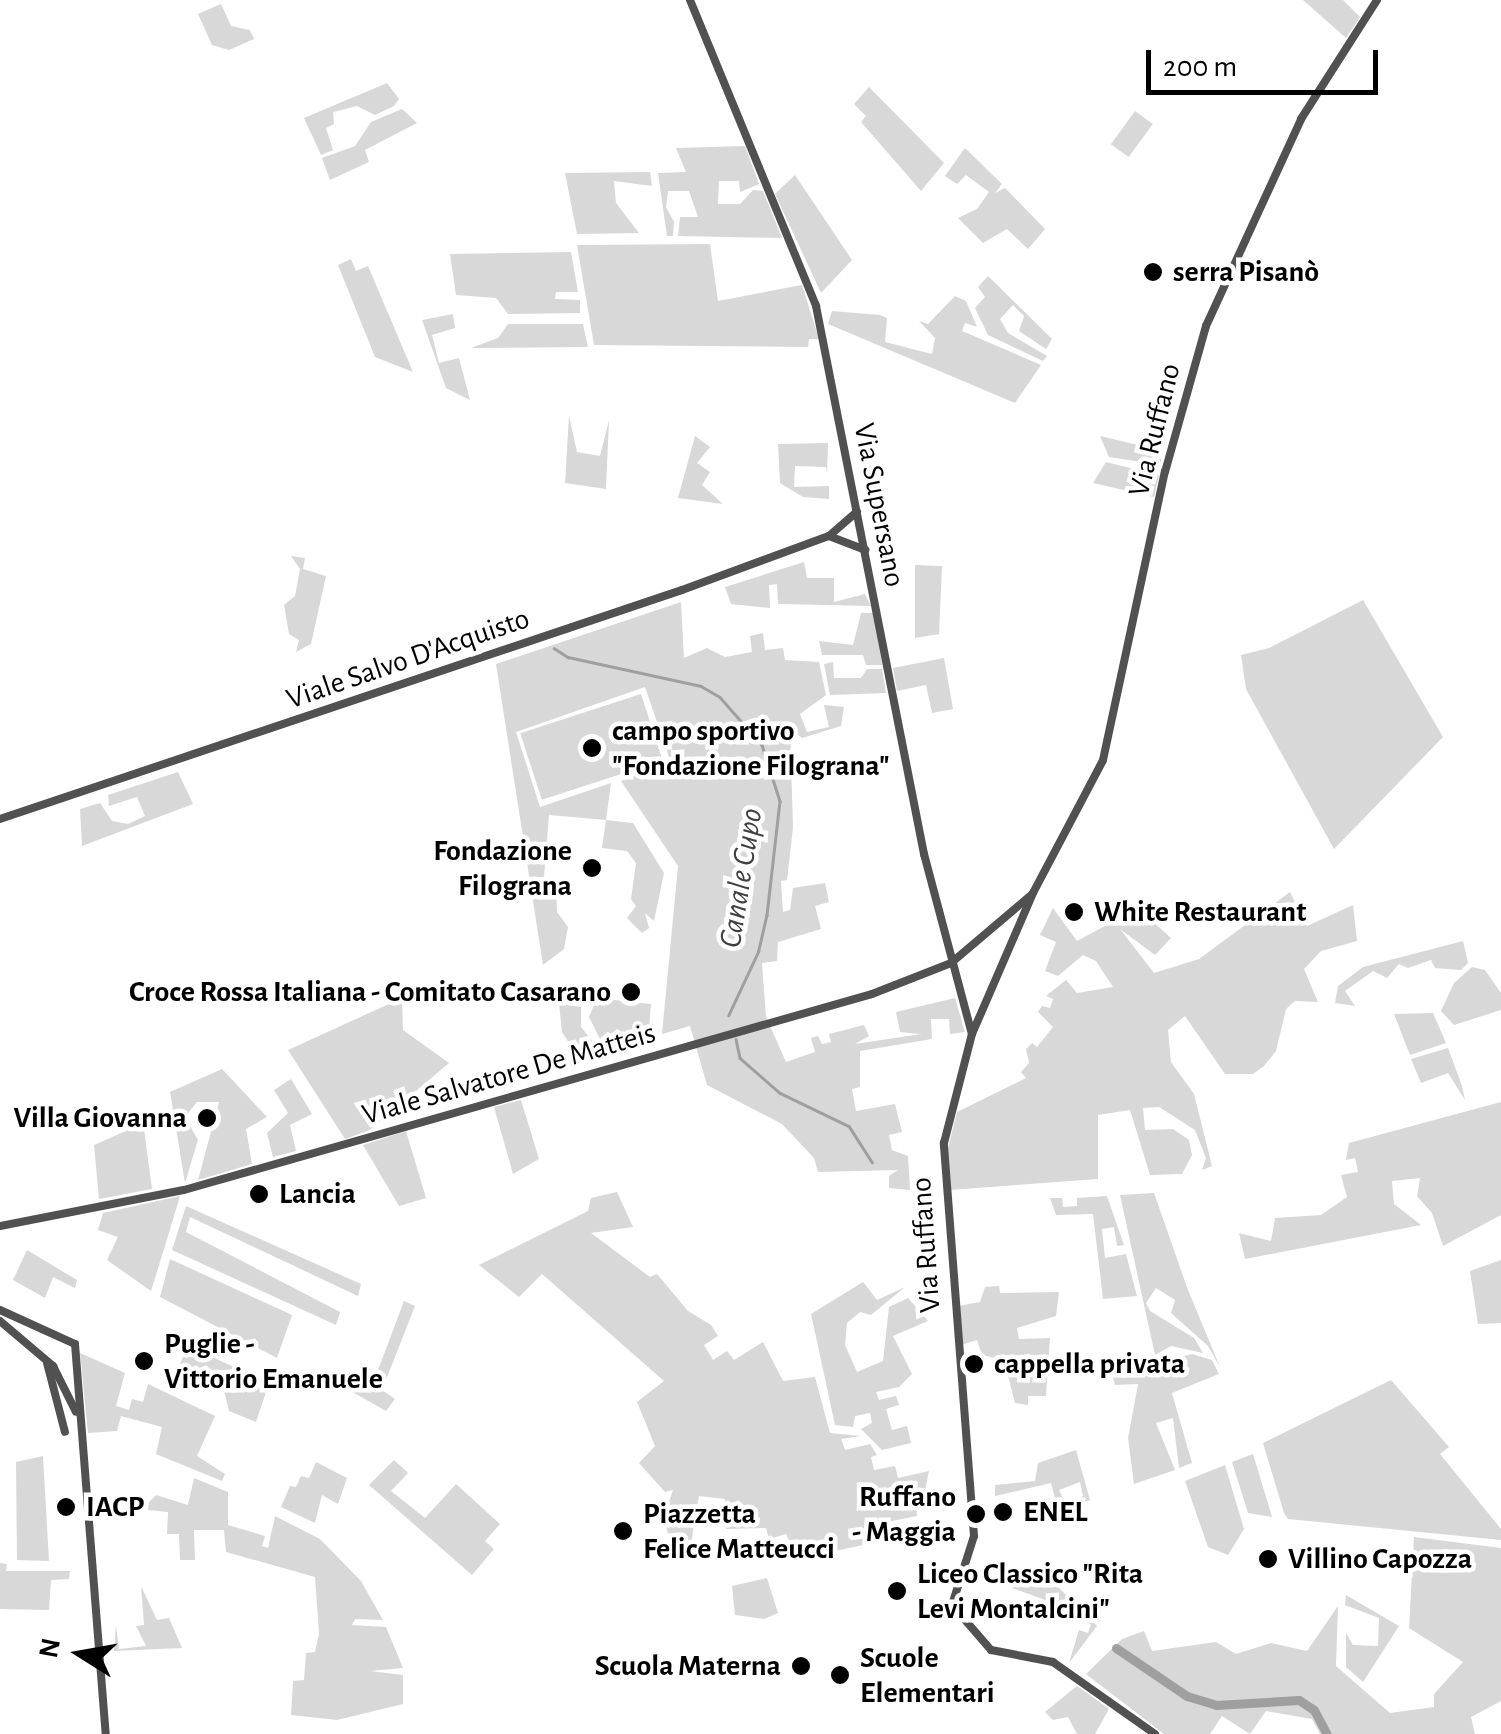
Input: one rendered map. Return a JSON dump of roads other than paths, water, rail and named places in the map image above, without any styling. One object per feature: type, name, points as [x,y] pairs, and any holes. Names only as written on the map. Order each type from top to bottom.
[{"type":"street","name":"Via Supersano","points":[[690,0],[816,306],[951,963],[972,1034]]},
{"type":"street","name":"Via Ruffano","points":[[1154,1734],[1071,1674],[1041,1658],[991,1650],[952,1606],[974,1536],[941,1164],[972,1034],[1033,893],[1104,760],[1165,472],[1212,310],[1301,119],[1377,0]]},
{"type":"street","name":"Viale Salvo D'Acquisto","points":[[0,819],[828,536],[857,512]]},
{"type":"street","points":[[828,536],[864,550]]},
{"type":"street","name":"Via Ruffano","points":[[1009,915],[1033,893]]},
{"type":"street","name":"Viale Salvatore De Matteis","points":[[0,1226],[184,1190],[872,994],[951,963],[1009,915]]},
{"type":"street","points":[[998,926],[1012,942]]},
{"type":"street","points":[[0,1310],[74,1344],[106,1734]]},
{"type":"street","points":[[0,1321],[50,1362],[82,1436]]},
{"type":"street","points":[[22,1338],[30,1323]]},
{"type":"street","points":[[50,1362],[76,1363]]},
{"type":"street","points":[[50,1362],[64,1432]]},
{"type":"waterway","name":"Canale Cupo","points":[[554,648],[568,657],[701,686],[720,697],[762,745],[780,801],[767,915],[759,951],[729,1015]]},
{"type":"waterway","name":"Canale Cupo","points":[[736,1039],[740,1058],[780,1093],[849,1126],[872,1162]]},
{"type":"waterway","name":"Canale Cupo","points":[[1116,1648],[1187,1696],[1216,1705],[1299,1700],[1314,1710],[1327,1734]]},
{"type":"place","name":"serra Pisanò","points":[[1153,272]]},
{"type":"place","name":"campo sportivo \"Fondazione Filograna\"","points":[[592,748]]},
{"type":"place","name":"Fondazione Filograna","points":[[592,868]]},
{"type":"place","name":"White Restaurant","points":[[1074,912]]},
{"type":"place","name":"Croce Rossa Italiana - Comitato Casarano","points":[[631,992]]},
{"type":"place","name":"Villa Giovanna","points":[[207,1118]]},
{"type":"place","name":"Lancia","points":[[259,1194]]},
{"type":"place","name":"Puglie - Vittorio Emanuele","points":[[144,1361]]},
{"type":"place","name":"cappella privata","points":[[974,1364]]},
{"type":"place","name":"IACP","points":[[66,1507]]},
{"type":"place","name":"ENEL","points":[[1003,1512]]},
{"type":"place","name":"Ruffano - Maggia","points":[[976,1514]]},
{"type":"place","name":"Piazzetta Felice Matteucci","points":[[623,1531]]},
{"type":"place","name":"Villino Capozza","points":[[1268,1559]]},
{"type":"place","name":"Liceo Classico \"Rita Levi Montalcini\"","points":[[897,1591]]},
{"type":"place","name":"Scuola Materna","points":[[801,1666]]},
{"type":"place","name":"Scuole Elementari","points":[[840,1675]]}]
